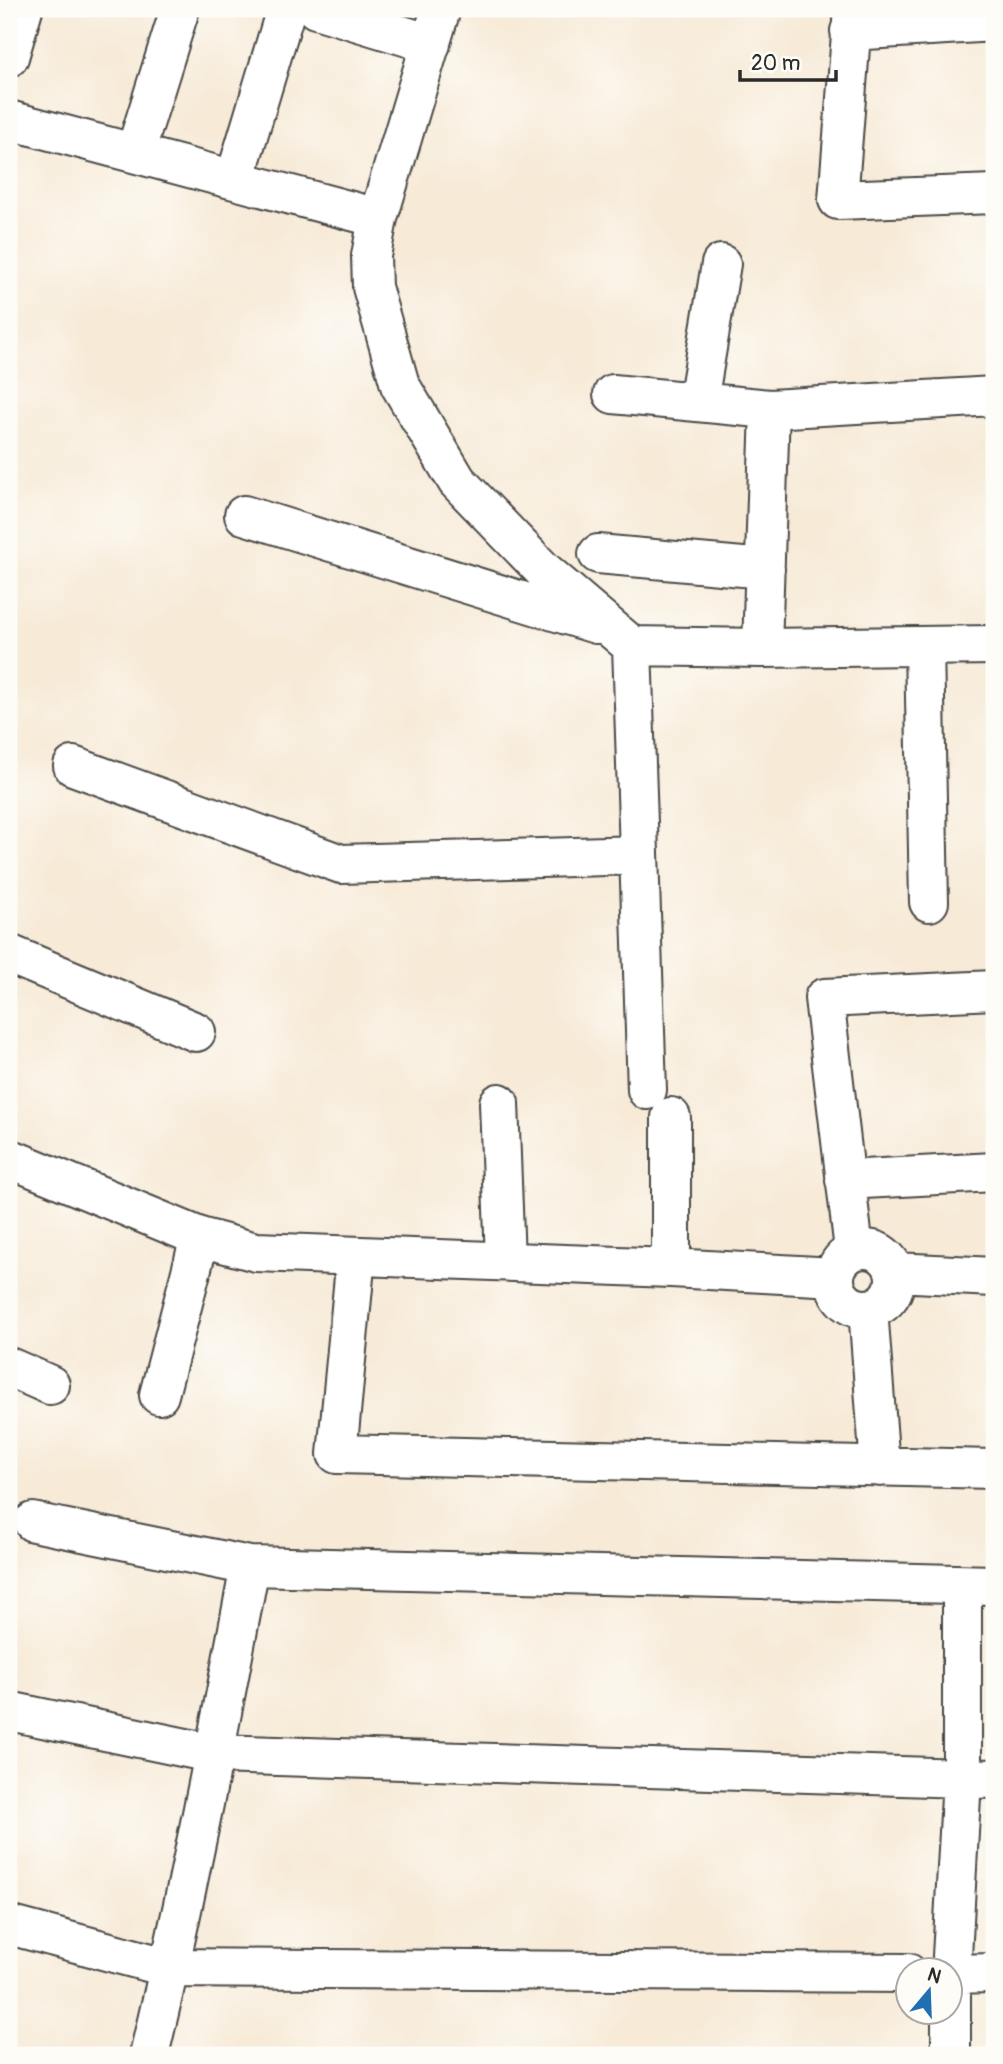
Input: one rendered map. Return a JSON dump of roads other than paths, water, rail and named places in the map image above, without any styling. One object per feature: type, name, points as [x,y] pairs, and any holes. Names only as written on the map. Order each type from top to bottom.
[{"type":"street","points":[[9,57],[23,9]]},
{"type":"street","points":[[135,153],[180,9]]},
{"type":"street","points":[[235,179],[286,9]]},
{"type":"street","points":[[316,9],[436,27],[377,218],[371,256],[372,286],[400,385],[457,481],[544,572],[622,637],[671,1268]]},
{"type":"street","points":[[994,22],[851,20],[838,200],[994,194]]},
{"type":"street","points":[[9,120],[377,218]]},
{"type":"street","points":[[698,402],[721,264]]},
{"type":"street","points":[[613,394],[770,410],[994,396]]},
{"type":"street","points":[[762,648],[770,410]]},
{"type":"street","points":[[244,515],[622,637],[762,648],[994,645]]},
{"type":"street","points":[[598,554],[765,569]]},
{"type":"street","points":[[924,646],[929,902]]},
{"type":"street","points":[[73,766],[341,863],[639,855]]},
{"type":"street","points":[[9,954],[196,1032]]},
{"type":"street","points":[[9,1158],[200,1237],[256,1252],[671,1268],[845,1263],[872,1249],[887,1257],[895,1272],[894,1289],[884,1303],[868,1309],[851,1306],[838,1294],[845,1263],[845,1180],[824,998],[994,990]]},
{"type":"street","points":[[499,1103],[505,1261]]},
{"type":"street","points":[[845,1180],[994,1172]]},
{"type":"street","points":[[159,1395],[200,1237]]},
{"type":"street","points":[[356,1256],[337,1454],[994,1469]]},
{"type":"street","points":[[895,1272],[994,1277]]},
{"type":"street","points":[[868,1309],[880,1467]]},
{"type":"street","points":[[9,1367],[50,1385]]},
{"type":"street","points":[[33,1522],[250,1566],[978,1585],[978,1779],[954,1955]]},
{"type":"street","points":[[149,2055],[215,1754],[250,1566]]},
{"type":"street","points":[[9,1711],[215,1754],[978,1779]]},
{"type":"street","points":[[9,1925],[170,1968],[894,1973]]},
{"type":"street","points":[[964,1974],[994,1973]]},
{"type":"street","points":[[951,2025],[951,2055]]}]
